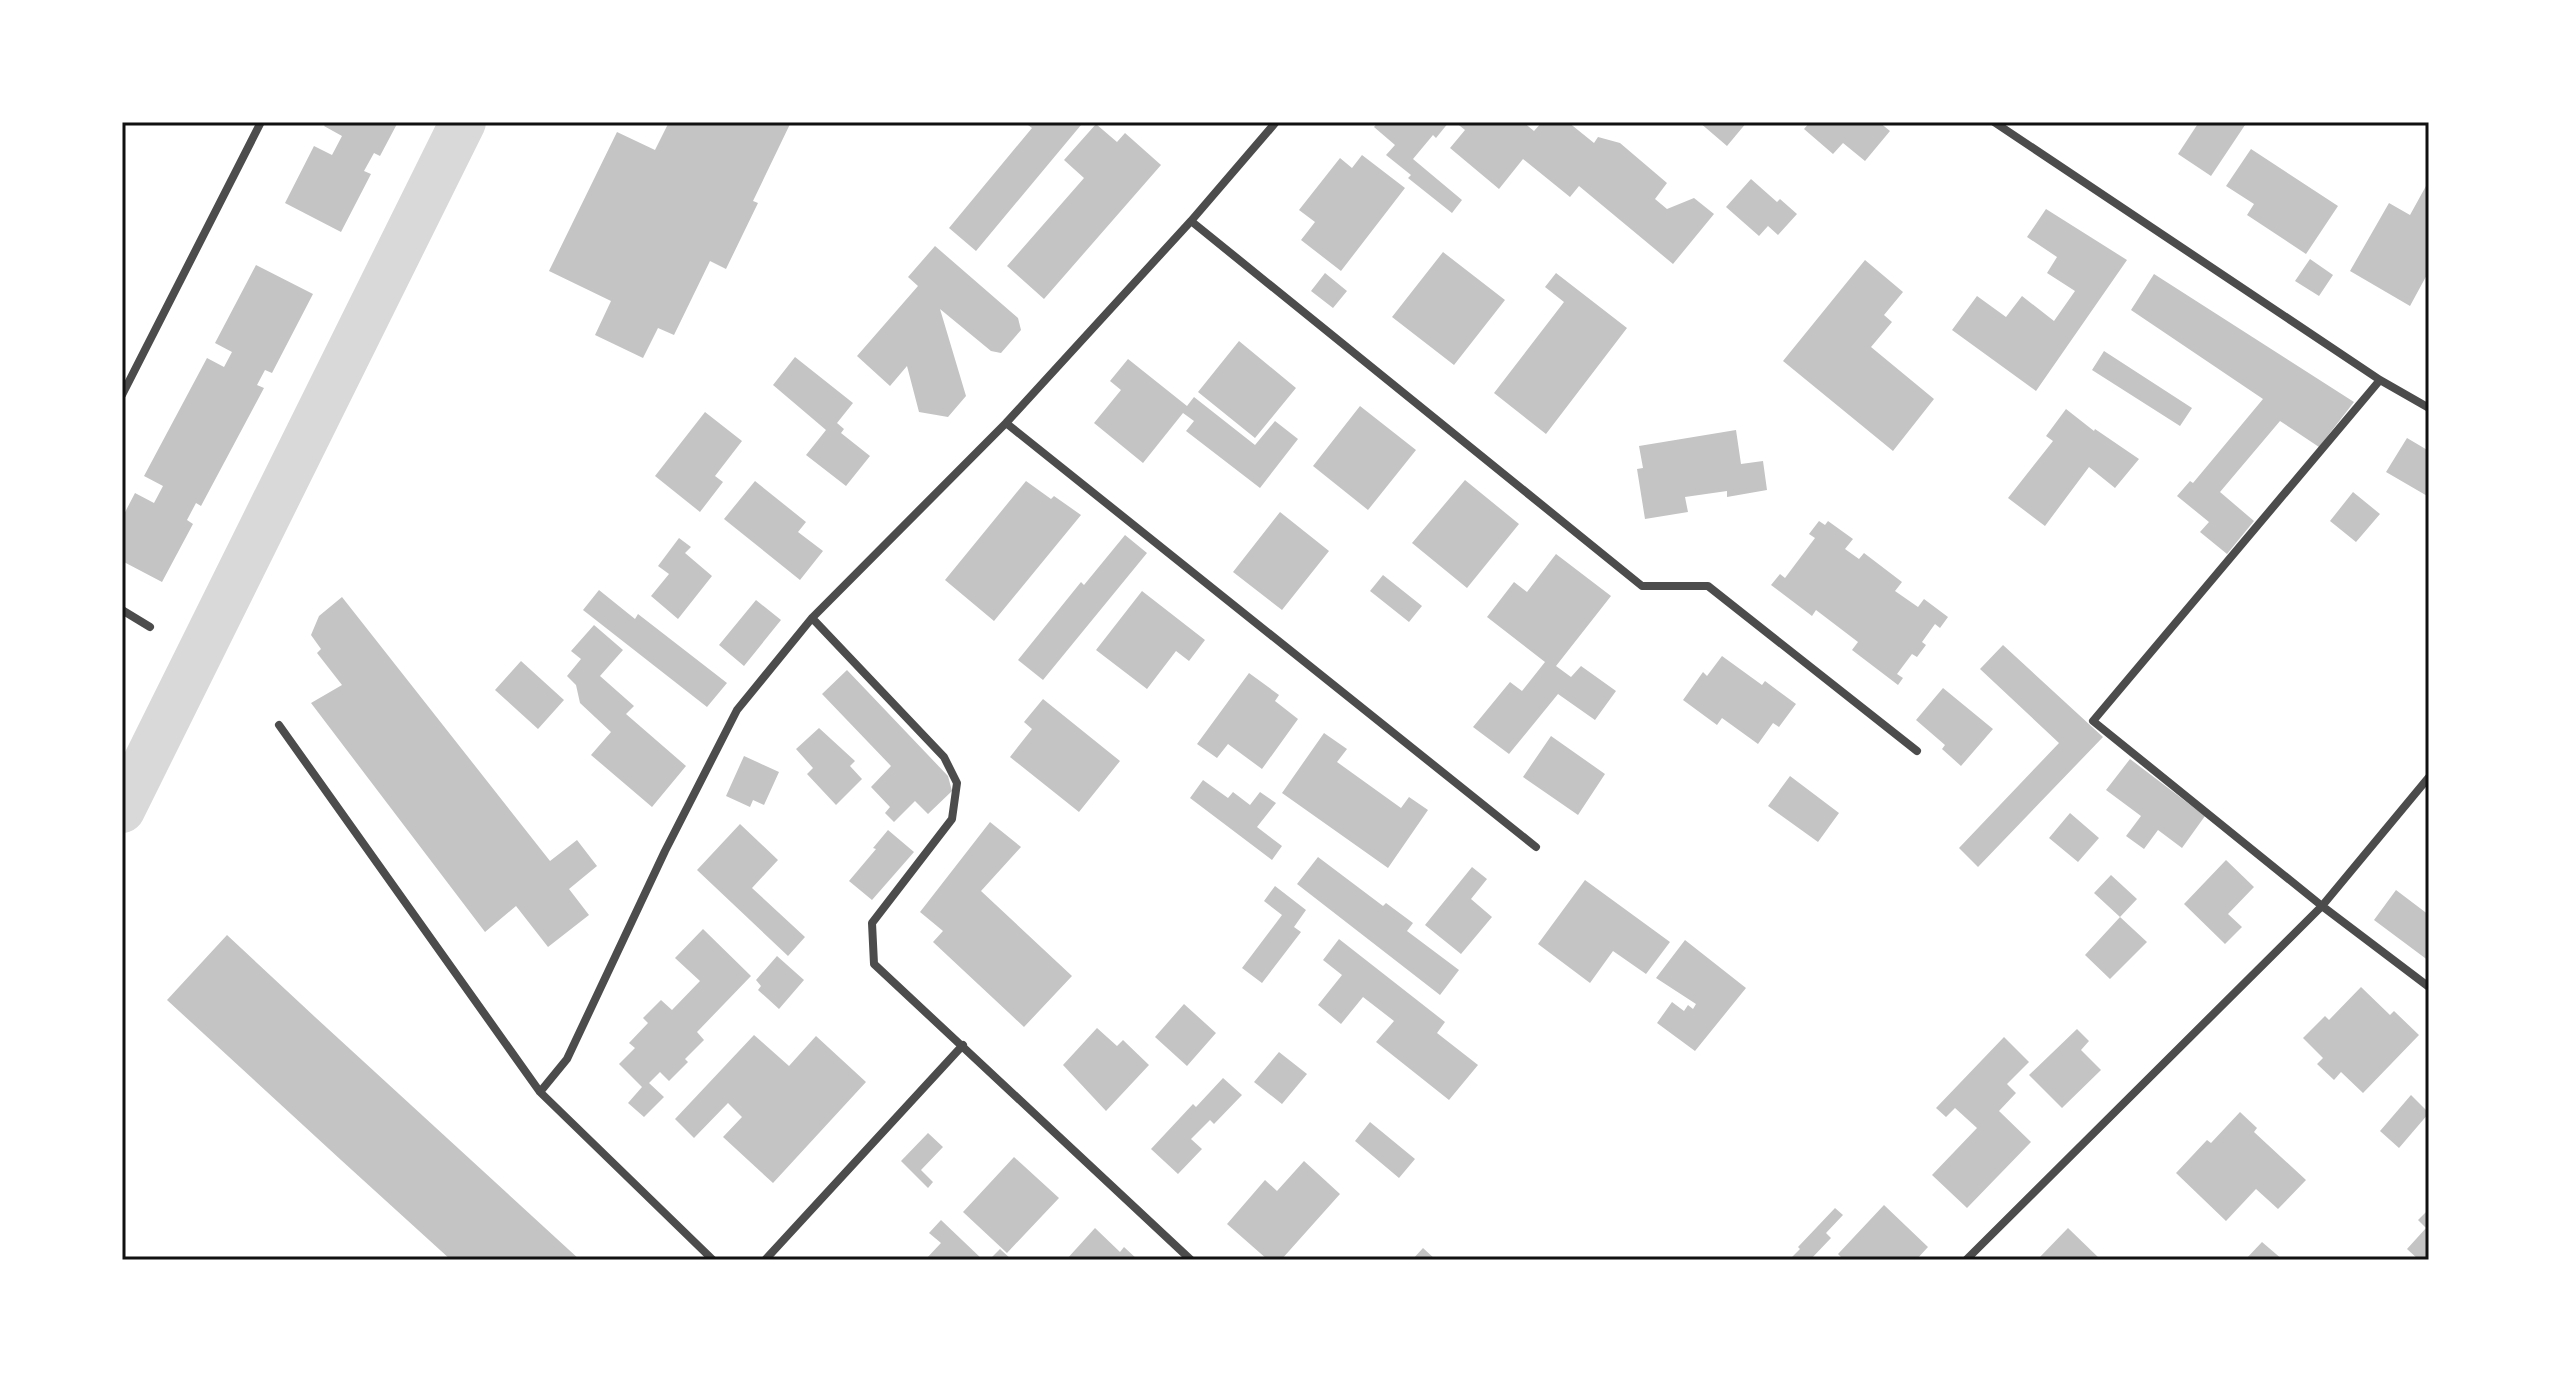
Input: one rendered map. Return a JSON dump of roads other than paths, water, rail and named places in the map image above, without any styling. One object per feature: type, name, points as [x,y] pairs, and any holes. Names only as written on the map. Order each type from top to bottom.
[{"type":"street","points":[[122,395],[261,122]]},
{"type":"street","points":[[540,1092],[567,1059],[665,851],[737,710],[812,618],[1006,423],[1191,221],[1276,122]]},
{"type":"street","points":[[1994,122],[2380,380],[2429,408]]},
{"type":"street","points":[[1191,221],[1642,586],[1708,586],[1917,751]]},
{"type":"street","points":[[2380,380],[2093,721],[2322,906],[2429,987]]},
{"type":"street","points":[[1006,423],[1536,847]]},
{"type":"street","points":[[122,610],[150,627]]},
{"type":"street","points":[[812,618],[944,757],[957,783],[952,819],[872,923],[874,964],[1191,1260]]},
{"type":"street","points":[[279,725],[540,1092],[713,1260]]},
{"type":"street","points":[[1966,1260],[2322,906],[2429,777]]},
{"type":"street","points":[[765,1260],[963,1045]]},
{"type":"waterway","points":[[122,810],[463,122]]}]
